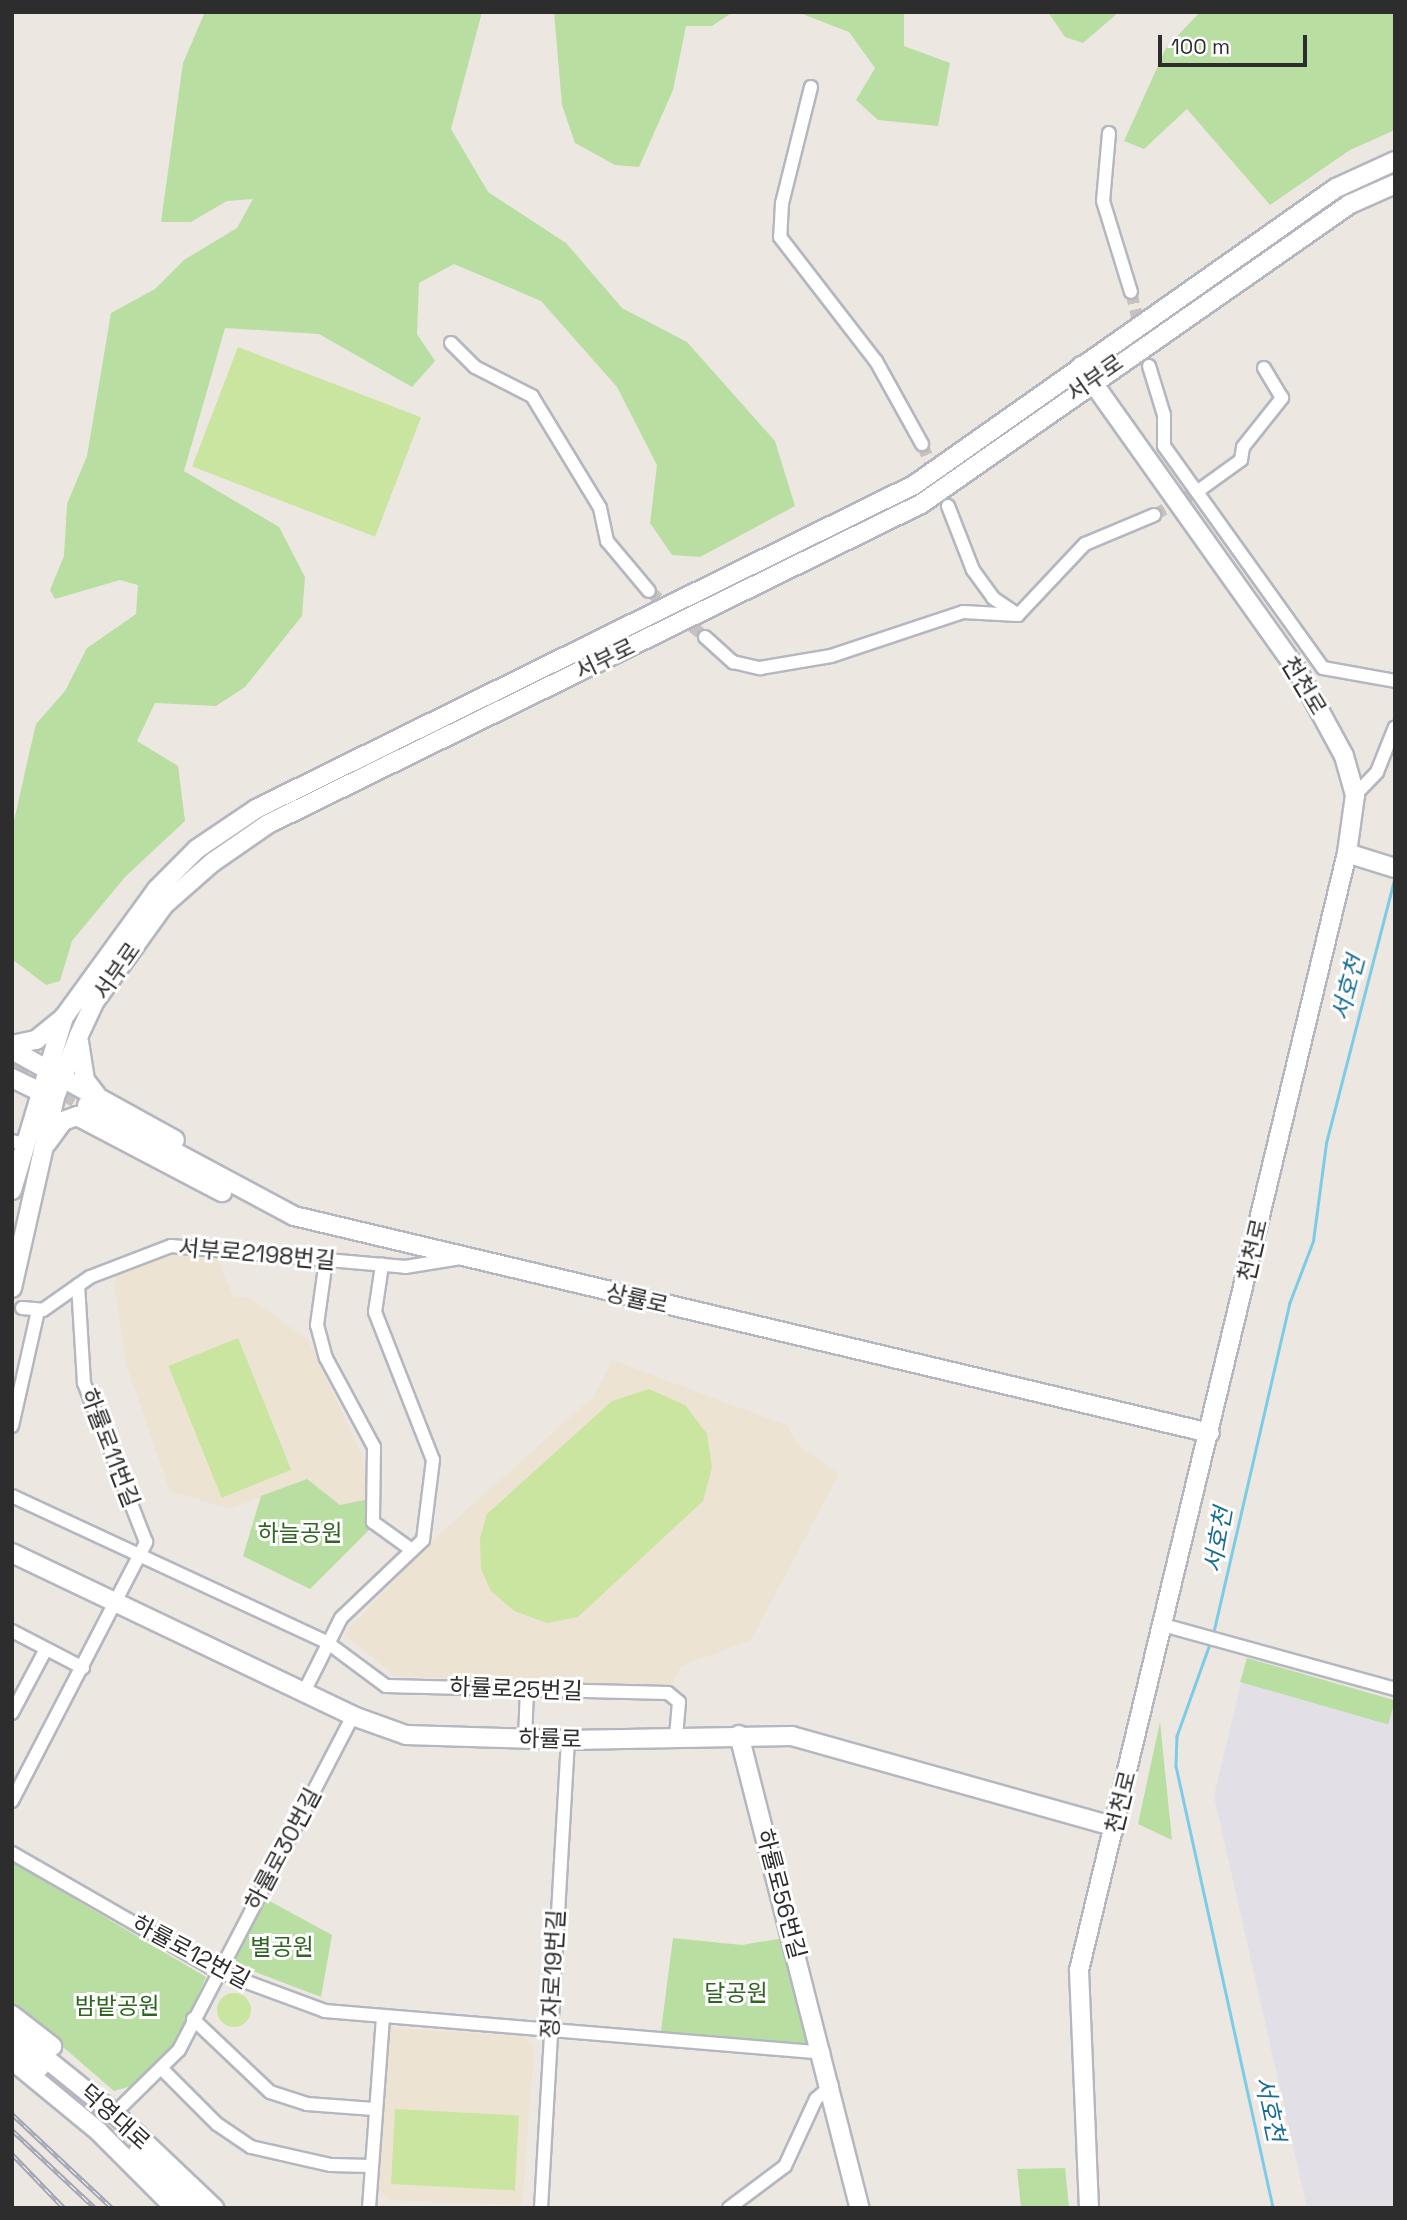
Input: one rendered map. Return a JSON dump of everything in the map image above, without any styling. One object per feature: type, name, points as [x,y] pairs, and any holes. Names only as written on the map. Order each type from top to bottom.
[{"type":"main road","name":"서부로","points":[[12,1190],[18,1142],[47,1095],[55,1072],[64,1017],[157,889],[197,849],[256,809],[914,485],[1336,188],[1395,161]]},
{"type":"main road","name":"서부로","points":[[55,1072],[79,1035],[95,1001],[164,905],[268,824],[921,504],[1091,381],[1350,204],[1395,184]]},
{"type":"main road","name":"천천로","points":[[1081,366],[1299,673],[1344,756],[1355,795],[1347,853],[1079,1970],[1089,2208]]},
{"type":"main road","points":[[1347,853],[1395,868]]},
{"type":"main road","points":[[12,1047],[36,1040],[64,1017]]},
{"type":"main road","points":[[79,1035],[85,1080],[93,1101]]},
{"type":"main road","name":"상률로","points":[[12,1047],[55,1072],[93,1101],[256,1200],[294,1216],[1210,1433]]},
{"type":"main road","points":[[12,1078],[47,1095]]},
{"type":"main road","name":"서부로","points":[[12,1288],[43,1149],[47,1095]]},
{"type":"main road","points":[[43,1149],[63,1121],[77,1116],[174,1170],[225,1194],[256,1200]]},
{"type":"main road","name":"하률로","points":[[12,1553],[304,1690],[352,1716],[406,1735],[568,1740],[792,1736],[843,1747],[1115,1827]]},
{"type":"main road","name":"하률로56번길","points":[[739,1735],[832,2085],[860,2208]]},
{"type":"main road","points":[[12,2015],[123,2105],[172,2166]]},
{"type":"main road","name":"덕영대로","points":[[12,2031],[172,2166],[214,2208]]},
{"type":"main road","name":"덕영대로","points":[[12,2046],[106,2122],[194,2208]]},
{"type":"main road","points":[[12,2061],[98,2131],[175,2208]]},
{"type":"street","points":[[811,87],[782,203],[780,237],[876,361],[922,444]]},
{"type":"street","points":[[1109,133],[1103,201],[1132,292]]},
{"type":"street","points":[[451,343],[475,367],[532,396],[600,508],[607,541],[649,591]]},
{"type":"street","points":[[1149,366],[1164,415],[1164,446],[1323,668],[1395,681]]},
{"type":"street","points":[[1198,491],[1241,460],[1243,447],[1282,398],[1264,368]]},
{"type":"street","points":[[948,506],[973,570],[993,598],[1018,615]]},
{"type":"street","points":[[705,637],[733,662],[760,668],[831,656],[963,612],[1018,615],[1085,544],[1154,515]]},
{"type":"street","points":[[1355,795],[1377,772],[1395,727]]},
{"type":"street","name":"서부로2198번길","points":[[38,1311],[120,1262],[171,1246],[382,1265],[426,1266],[465,1258]]},
{"type":"street","points":[[326,1260],[317,1325],[326,1358],[374,1447],[373,1522],[412,1550]]},
{"type":"street","points":[[304,1690],[341,1618],[423,1540],[433,1460],[375,1312],[382,1265]]},
{"type":"street","name":"하률로11번길","points":[[78,1285],[84,1383],[146,1542],[117,1603]]},
{"type":"street","points":[[12,1426],[38,1311],[22,1308]]},
{"type":"street","name":"하률로25번길","points":[[12,1496],[328,1643],[386,1686],[668,1693],[679,1702],[677,1738]]},
{"type":"street","points":[[12,1801],[16,1785],[117,1603]]},
{"type":"street","points":[[1163,1625],[1395,1689]]},
{"type":"street","points":[[12,1631],[83,1668]]},
{"type":"street","points":[[12,1713],[46,1649]]},
{"type":"street","points":[[525,1738],[527,1690]]},
{"type":"street","name":"하률로30번길","points":[[123,2105],[162,2069],[193,2019],[352,1716]]},
{"type":"street","name":"정자로19번길","points":[[541,2208],[568,1740]]},
{"type":"street","name":"하률로12번길","points":[[12,1853],[217,1971],[325,2011],[383,2018],[550,2029],[823,2053]]},
{"type":"street","points":[[369,2208],[374,2109],[383,2018]]},
{"type":"street","points":[[193,2019],[270,2092],[307,2105],[374,2109]]},
{"type":"street","points":[[162,2069],[217,2124],[251,2147],[331,2165],[371,2166]]},
{"type":"street","points":[[729,2208],[785,2166],[816,2099],[832,2085]]},
{"type":"shaded area","points":[[173,1252],[217,1257],[234,1298],[249,1297],[308,1340],[361,1453],[369,1499],[340,1505],[307,1479],[230,1509],[170,1491],[126,1364],[114,1283],[116,1270]]},
{"type":"shaded area","points":[[612,1360],[788,1426],[797,1444],[839,1474],[751,1640],[681,1666],[671,1686],[395,1676],[344,1634],[434,1539],[594,1396]]},
{"type":"shaded area","points":[[1247,1658],[1395,1700],[1395,2208],[1307,2208],[1214,1796]]},
{"type":"shaded area","points":[[386,2028],[523,2036],[534,2048],[522,2205],[389,2200],[377,2187]]},
{"type":"green space","points":[[205,12],[482,12],[451,129],[488,192],[566,243],[622,308],[687,342],[775,441],[795,506],[700,557],[672,555],[650,523],[657,465],[617,387],[541,301],[454,264],[419,283],[417,334],[435,361],[412,387],[319,334],[225,328],[184,471],[279,527],[305,577],[302,616],[245,687],[216,706],[155,703],[137,741],[178,766],[185,821],[125,877],[72,941],[60,981],[46,985],[12,959],[12,830],[36,724],[65,691],[87,648],[136,614],[138,585],[120,580],[55,599],[50,590],[64,556],[67,504],[87,456],[111,313],[155,289],[184,260],[237,228],[253,199],[227,201],[191,222],[161,222],[183,63]]},
{"type":"green space","points":[[554,12],[733,12],[712,26],[686,26],[673,90],[639,167],[615,165],[575,143],[562,105]]},
{"type":"green space","points":[[797,12],[904,12],[904,46],[950,63],[938,126],[878,120],[856,100],[875,68],[849,32]]},
{"type":"green space","points":[[1048,12],[1119,12],[1083,43],[1065,37]]},
{"type":"green space","points":[[1200,12],[1395,12],[1395,130],[1350,150],[1270,205],[1187,109],[1144,149],[1124,141],[1166,48]]},
{"type":"green space","points":[[238,347],[421,417],[375,537],[192,466]]},
{"type":"green space","points":[[238,1338],[291,1470],[222,1498],[168,1366]]},
{"type":"green space","points":[[649,1389],[685,1405],[707,1434],[712,1467],[703,1501],[578,1617],[547,1623],[514,1611],[491,1591],[481,1569],[480,1538],[487,1514],[612,1401]]},
{"type":"green space","name":"하늘공원","points":[[307,1479],[340,1505],[369,1499],[372,1527],[310,1589],[243,1556],[261,1496]]},
{"type":"green space","points":[[1247,1658],[1395,1700],[1388,1724],[1240,1682]]},
{"type":"green space","points":[[1160,1722],[1172,1840],[1138,1824]]},
{"type":"green space","name":"밤밭공원","points":[[12,1862],[206,1977],[173,2052],[135,2085],[114,2091],[12,2003]]},
{"type":"green space","name":"별공원","points":[[264,1898],[332,1935],[321,1997],[237,1965],[233,1957]]},
{"type":"green space","name":"달공원","points":[[673,1938],[742,1945],[784,1938],[810,2046],[660,2038]]},
{"type":"green space","points":[[234,1993],[246,1998],[251,2010],[246,2022],[234,2027],[222,2022],[217,2010],[222,1998]]},
{"type":"green space","points":[[395,2109],[519,2115],[515,2190],[391,2184]]},
{"type":"green space","points":[[1065,2168],[1069,2208],[1021,2208],[1017,2169]]},
{"type":"waterway","name":"서호천","points":[[1213,1634],[1289,1304],[1313,1241],[1326,1143],[1395,877]]},
{"type":"waterway","name":"서호천","points":[[1210,1644],[1177,1736],[1176,1766],[1273,2208]]},
{"type":"tunnel","points":[[1131,292],[1149,366]]},
{"type":"tunnel","points":[[922,444],[948,506]]},
{"type":"tunnel","points":[[1154,515],[1198,491]]},
{"type":"tunnel","points":[[649,591],[705,637]]},
{"type":"tunnel","points":[[13,1063],[87,1105]]},
{"type":"railway","points":[[12,2114],[112,2208]]},
{"type":"railway","points":[[12,2130],[95,2208]]},
{"type":"railway","points":[[12,2154],[64,2208]]}]
